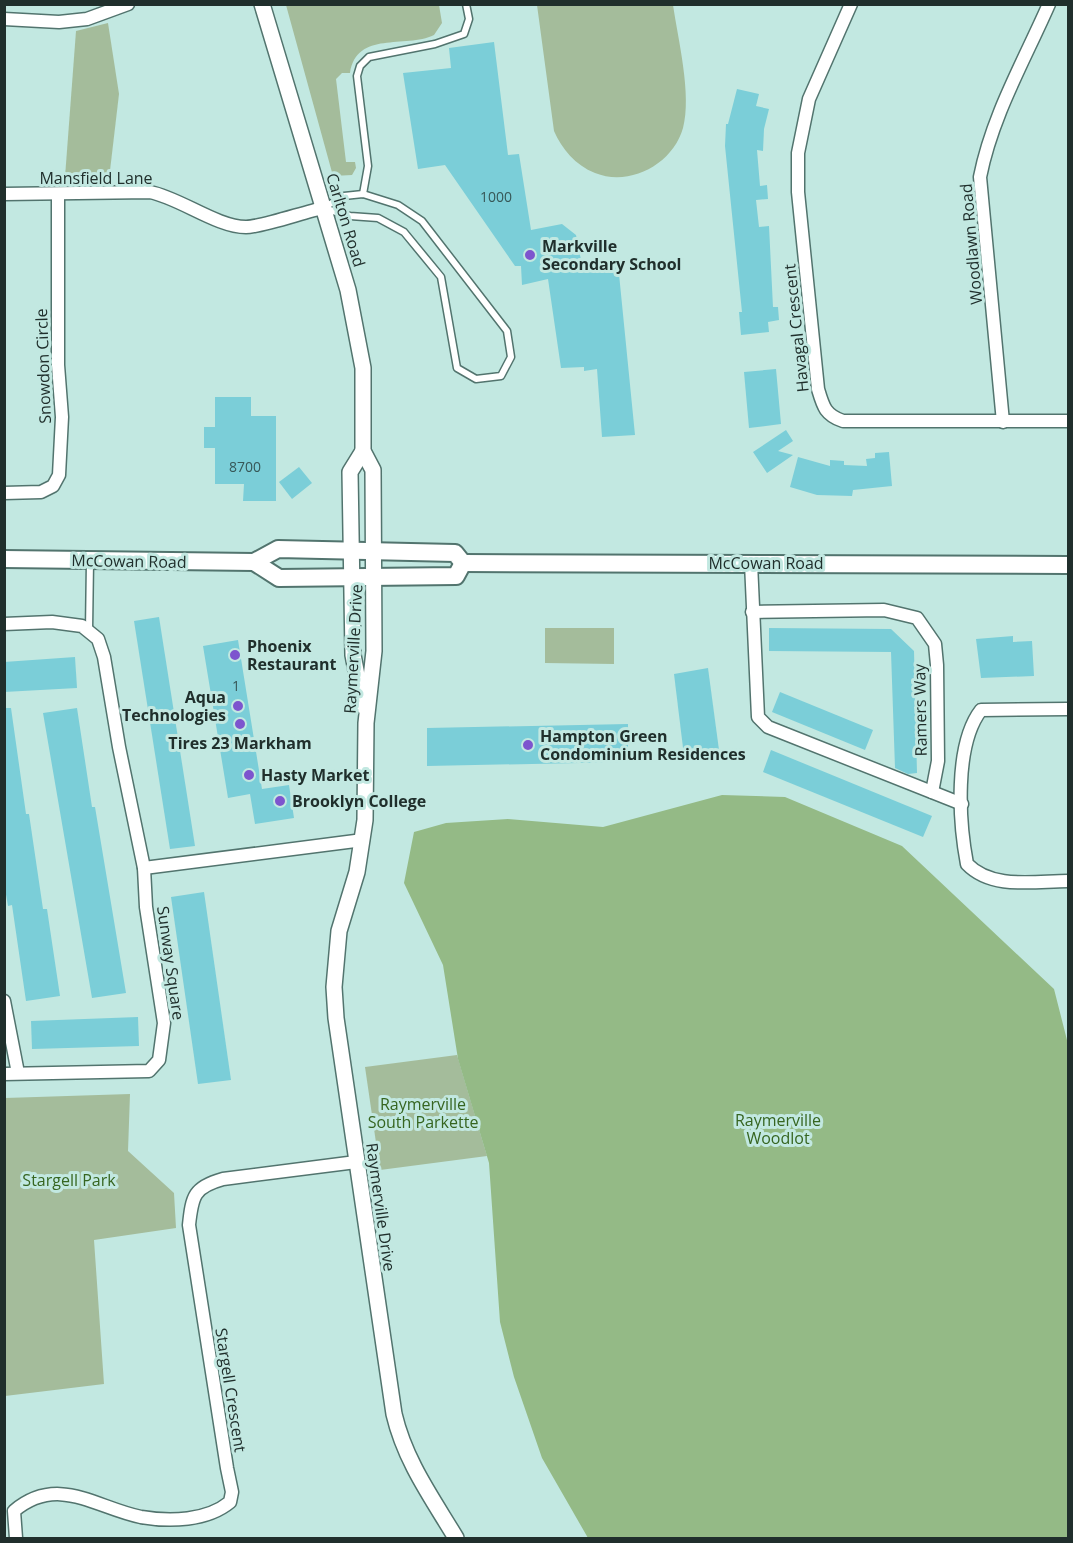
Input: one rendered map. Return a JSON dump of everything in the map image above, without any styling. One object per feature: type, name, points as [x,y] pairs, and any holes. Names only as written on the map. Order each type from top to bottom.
[{"type":"main road","name":"McCowan Road","points":[[4,560],[254,562],[278,549],[455,553],[463,563],[1068,566]]},
{"type":"main road","points":[[254,562],[279,578],[456,576],[463,563]]},
{"type":"street","points":[[4,19],[87,19],[128,4]]},
{"type":"street","name":"Carlton Road","points":[[262,4],[348,290],[363,368],[363,451],[373,470],[375,578]]},
{"type":"street","name":"Havagal Crescent","points":[[851,4],[809,99],[798,153],[798,192],[818,389],[823,406],[829,416],[843,421],[1068,421]]},
{"type":"street","name":"Woodlawn Road","points":[[1003,422],[980,177],[985,154],[999,116],[1049,4]]},
{"type":"street","name":"Mansfield Lane","points":[[4,194],[150,192],[167,195],[231,224],[246,227],[323,208]]},
{"type":"street","name":"Snowdon Circle","points":[[4,493],[41,492],[53,486],[59,475],[62,417],[58,365],[57,194]]},
{"type":"street","name":"Carlton Road","points":[[353,550],[350,471],[363,451]]},
{"type":"street","name":"Raymerville Drive","points":[[353,550],[353,655],[366,723]]},
{"type":"street","points":[[751,563],[758,717],[768,727],[962,804]]},
{"type":"street","name":"Raymerville Drive","points":[[375,578],[374,651],[366,723],[363,840],[339,931],[334,987],[356,1162],[388,1382],[400,1442],[456,1539]]},
{"type":"street","name":"Ramers Way","points":[[752,612],[884,610],[917,618],[935,644],[937,665],[938,761],[932,792]]},
{"type":"street","points":[[4,624],[52,622],[82,626],[89,630]]},
{"type":"street","name":"Sunway Square","points":[[4,1074],[149,1071],[159,1060],[164,1023],[146,908],[144,868],[119,747],[110,681],[98,639],[89,630]]},
{"type":"street","points":[[1068,709],[981,710],[972,721],[964,744],[962,804],[967,864],[977,874],[1004,882],[1068,881]]},
{"type":"street","points":[[144,868],[363,840]]},
{"type":"street","points":[[4,1001],[18,1073]]},
{"type":"street","name":"Stargell Crescent","points":[[16,1539],[14,1511],[29,1498],[38,1496],[73,1495],[90,1498],[142,1517],[207,1515],[230,1502],[231,1479],[225,1457],[189,1225],[196,1192],[206,1184],[223,1179],[356,1162]]},
{"type":"lane","points":[[363,194],[368,166],[357,76],[360,66],[369,57],[435,44],[464,34],[469,19],[466,4]]},
{"type":"lane","points":[[363,194],[398,205],[422,220],[507,331],[511,357],[501,376],[476,379],[457,368],[441,278],[404,232],[378,218],[350,216],[323,208],[344,196],[363,194]]},
{"type":"lane","points":[[89,630],[90,560]]},
{"type":"green space","points":[[286,5],[439,5],[442,23],[434,35],[422,39],[372,46],[362,51],[354,60],[350,73],[342,73],[336,79],[346,162],[355,162],[356,168],[352,175],[333,176]]},
{"type":"green space","points":[[537,5],[673,5],[685,84],[685,115],[678,141],[660,162],[636,174],[608,177],[588,170],[565,150],[554,131]]},
{"type":"green space","points":[[108,23],[119,94],[109,179],[65,177],[76,31]]},
{"type":"green space","points":[[545,628],[614,628],[614,664],[545,663]]},
{"type":"green space","name":"Raymerville Woodlot","points":[[722,795],[785,797],[902,846],[1054,989],[1068,1044],[1068,1538],[588,1538],[542,1458],[514,1377],[500,1322],[489,1163],[458,1059],[443,965],[404,883],[414,832],[446,823],[508,819],[603,827]]},
{"type":"green space","name":"Raymerville South Parkette","points":[[457,1055],[487,1156],[380,1170],[365,1067]]},
{"type":"green space","name":"Stargell Park","points":[[130,1094],[128,1151],[174,1193],[176,1228],[94,1240],[104,1384],[5,1396],[5,1098]]},
{"type":"building","name":"Markville Secondary School","points":[[494,42],[508,155],[519,154],[531,230],[562,224],[576,235],[583,270],[618,264],[635,435],[602,437],[597,369],[584,371],[584,367],[561,368],[548,279],[522,285],[521,266],[515,266],[445,165],[418,169],[403,73],[451,68],[449,48]]},
{"type":"building","points":[[737,89],[759,94],[756,106],[769,109],[764,129],[763,151],[757,150],[760,186],[767,185],[768,199],[756,200],[759,227],[769,226],[773,307],[778,307],[779,320],[768,322],[769,332],[741,335],[739,312],[742,312],[725,146],[726,124],[728,124]]},
{"type":"building","points":[[776,369],[781,424],[749,428],[744,372]]},
{"type":"building","points":[[215,397],[251,397],[251,416],[276,416],[276,501],[243,501],[244,484],[215,484],[215,448],[204,448],[204,427],[215,427]]},
{"type":"building","points":[[786,430],[793,441],[778,451],[793,455],[767,473],[753,452]]},
{"type":"building","points":[[889,452],[892,486],[853,490],[852,496],[817,495],[790,487],[798,457],[830,466],[830,460],[844,461],[844,465],[867,466],[866,459],[875,458],[875,453]]},
{"type":"building","points":[[299,467],[312,483],[292,499],[279,482]]},
{"type":"building","points":[[159,617],[195,846],[170,849],[134,621]]},
{"type":"building","points":[[769,628],[891,629],[914,651],[917,773],[908,774],[895,768],[891,652],[769,651]]},
{"type":"building","points":[[1013,636],[1013,642],[1032,641],[1034,676],[981,678],[976,639]]},
{"type":"building","points":[[238,640],[262,789],[289,785],[294,818],[255,824],[250,794],[228,798],[203,646]]},
{"type":"building","points":[[75,657],[77,688],[4,692],[4,662]]},
{"type":"building","points":[[708,668],[719,750],[684,756],[674,674]]},
{"type":"building","points":[[780,692],[873,730],[865,750],[772,712]]},
{"type":"building","points":[[4,708],[11,708],[26,814],[29,814],[43,909],[47,909],[60,996],[26,1001],[12,905],[8,906],[4,883]]},
{"type":"building","points":[[77,708],[92,807],[95,807],[126,993],[92,998],[43,713]]},
{"type":"building","name":"Hampton Green Condominium Residences","points":[[628,724],[628,762],[427,766],[427,728]]},
{"type":"building","points":[[771,750],[932,816],[923,837],[763,772]]},
{"type":"building","points":[[204,892],[231,1080],[198,1084],[171,897]]},
{"type":"building","points":[[138,1017],[139,1046],[32,1049],[31,1021]]},
{"type":"place","name":"Markville Secondary School","points":[[530,255]]},
{"type":"place","name":"Phoenix Restaurant","points":[[235,655]]},
{"type":"place","name":"Aqua Technologies","points":[[238,706]]},
{"type":"place","name":"Tires 23 Markham","points":[[240,724]]},
{"type":"place","name":"Hampton Green Condominium Residences","points":[[528,745]]},
{"type":"place","name":"Hasty Market","points":[[249,775]]},
{"type":"place","name":"Brooklyn College","points":[[280,801]]}]
